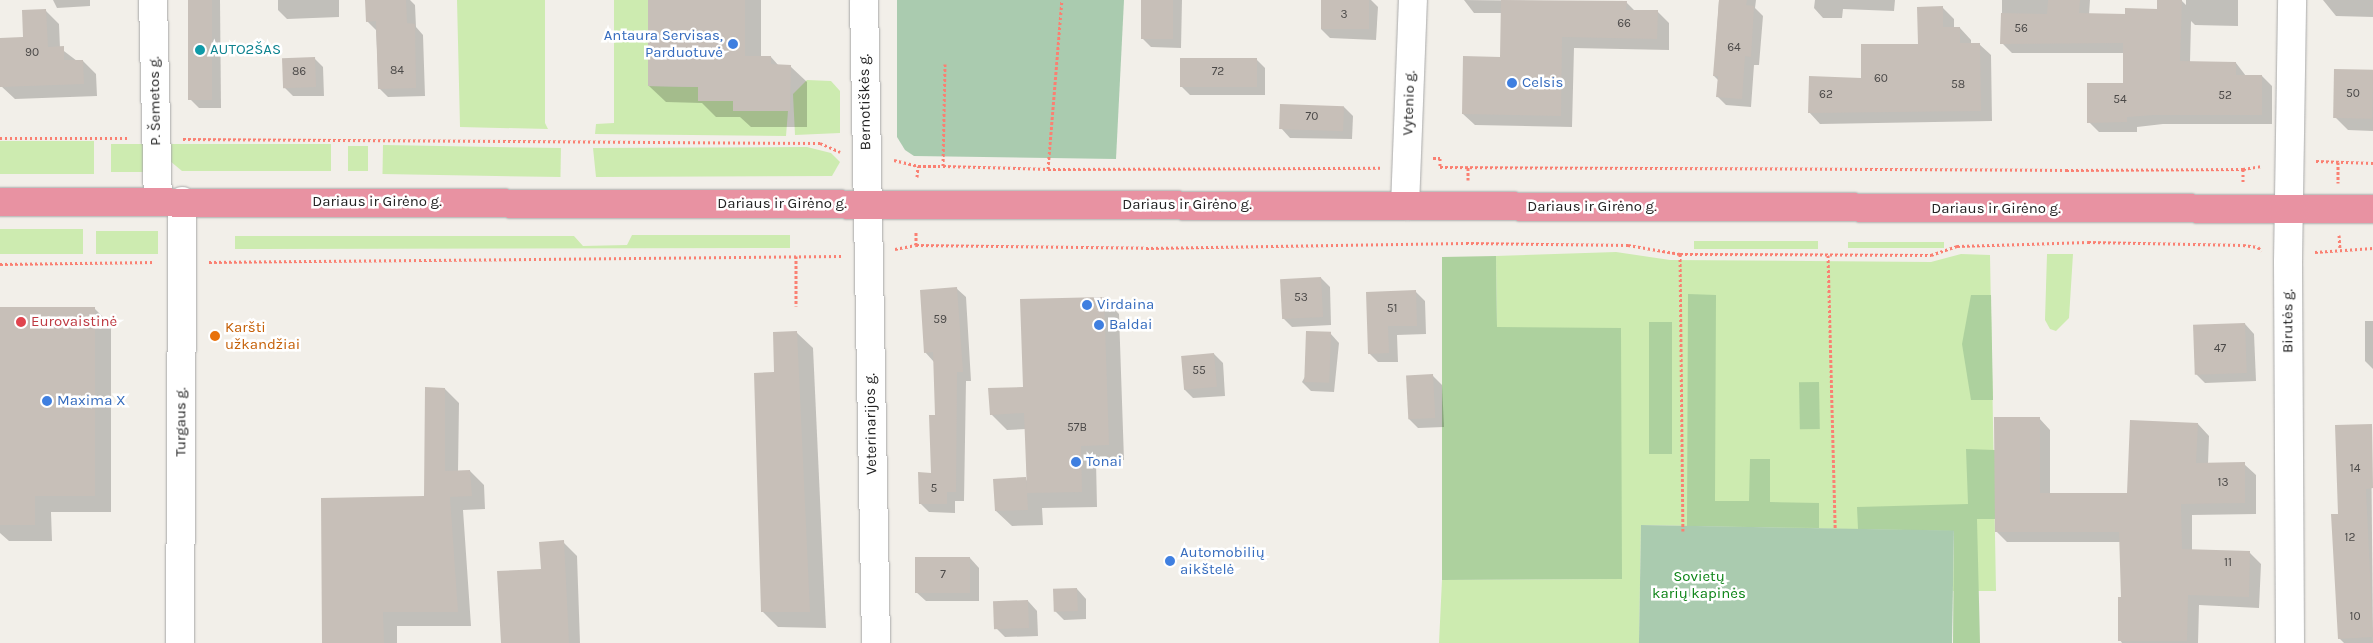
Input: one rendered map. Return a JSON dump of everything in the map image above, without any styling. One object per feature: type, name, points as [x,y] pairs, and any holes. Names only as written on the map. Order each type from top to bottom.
[{"type":"highway","name":"Dariaus ir Girėno g.","points":[[0,202],[2373,209]]},
{"type":"street","name":"P. Šemetos g.","points":[[153,0],[156,138],[170,202]]},
{"type":"street","name":"Bernotiškės g.","points":[[864,0],[866,204]]},
{"type":"street","name":"Vytenio g.","points":[[1405,206],[1413,0]]},
{"type":"street","name":"Birutės g.","points":[[2290,643],[2288,262],[2292,0]]},
{"type":"street","name":"Turgaus g.","points":[[170,202],[182,262],[180,643]]},
{"type":"street","name":"Veterinarijos g.","points":[[866,204],[876,643]]},
{"type":"path","points":[[1048,169],[1062,0]]},
{"type":"path","points":[[943,166],[945,64]]},
{"type":"path","points":[[0,138],[820,143],[835,148],[847,158],[894,160],[918,166],[1048,169],[1387,168],[1387,158],[1407,157],[1440,158],[1440,167],[2243,169],[2289,160],[2373,162]]},
{"type":"path","points":[[916,245],[918,166]]},
{"type":"path","points":[[0,264],[796,256],[887,257],[897,247],[916,245],[1146,248],[1609,244],[1680,254],[1931,255],[1957,246],[2088,242],[2243,245],[2258,247],[2268,260],[2308,262],[2316,251],[2373,248]]},
{"type":"path","points":[[1680,254],[1683,532]]},
{"type":"path","points":[[1828,255],[1835,529]]},
{"type":"path","points":[[796,256],[796,306]]},
{"type":"green space","points":[[457,0],[545,0],[545,123],[548,129],[460,127]]},
{"type":"green space","points":[[614,0],[648,0],[648,86],[698,87],[733,101],[734,111],[788,111],[786,136],[595,134],[596,124],[614,123]]},
{"type":"green space","points":[[897,0],[1124,0],[1116,159],[914,156],[905,150],[897,137]]},
{"type":"green space","points":[[807,80],[831,81],[840,91],[840,133],[795,135],[793,94]]},
{"type":"green space","points":[[0,141],[94,141],[94,174],[0,174]]},
{"type":"green space","points":[[111,144],[145,144],[145,172],[111,172]]},
{"type":"green space","points":[[170,144],[331,144],[331,171],[182,171],[170,161]]},
{"type":"green space","points":[[383,145],[561,148],[560,177],[382,174]]},
{"type":"green space","points":[[348,146],[368,146],[368,171],[348,171]]},
{"type":"green space","points":[[807,147],[831,153],[840,162],[832,176],[596,177],[593,148]]},
{"type":"green space","points":[[0,229],[83,229],[83,254],[0,254]]},
{"type":"green space","points":[[96,231],[158,231],[158,254],[96,254]]},
{"type":"green space","points":[[632,235],[790,235],[790,248],[235,249],[235,236],[574,236],[583,246],[627,245]]},
{"type":"green space","points":[[1694,241],[1818,241],[1818,249],[1694,249]]},
{"type":"green space","points":[[1848,242],[1944,242],[1944,248],[1848,248]]},
{"type":"green space","points":[[1616,252],[1670,260],[1931,262],[1961,254],[1990,255],[1996,591],[1953,591],[1954,531],[1641,525],[1639,642],[1659,643],[1439,643],[1442,580],[1622,579],[1497,327],[1496,256]]},
{"type":"green space","points":[[2047,254],[2073,254],[2069,318],[2056,331],[2050,329],[2045,320]]},
{"type":"green space","points":[[1496,256],[1497,327],[1621,328],[1622,579],[1442,580],[1442,257]]},
{"type":"green space","points":[[1688,294],[1716,295],[1715,501],[1749,501],[1750,459],[1770,459],[1770,502],[1819,503],[1819,528],[1687,526]]},
{"type":"green space","points":[[1971,295],[1991,295],[1993,400],[1971,400],[1962,344]]},
{"type":"green space","points":[[1649,322],[1672,322],[1672,454],[1649,454]]},
{"type":"green space","points":[[1799,382],[1819,382],[1820,429],[1800,429]]},
{"type":"green space","points":[[1966,449],[1995,450],[1995,519],[1977,519],[1980,643],[1953,643],[1954,531],[1858,529],[1857,507],[1968,504]]},
{"type":"green space","name":"Sovietų karių kapinės","points":[[1641,525],[1954,530],[1952,643],[1639,643]]},
{"type":"building","name":"AUTO2ŠAS","points":[[188,0],[212,0],[212,100],[188,100]]},
{"type":"building","points":[[365,0],[406,0],[407,23],[415,24],[416,88],[378,89],[376,21],[366,22]]},
{"type":"building","points":[[648,0],[745,0],[745,56],[771,56],[771,64],[791,65],[790,111],[733,111],[733,101],[698,101],[698,87],[648,86]]},
{"type":"building","points":[[1141,0],[1173,0],[1173,39],[1141,39]]},
{"type":"building","points":[[1321,0],[1369,0],[1369,29],[1321,29]]},
{"type":"building","points":[[1501,0],[1627,1],[1626,10],[1658,10],[1657,39],[1562,37],[1561,116],[1462,114],[1463,56],[1500,57]]},
{"type":"building","points":[[1719,0],[1747,0],[1746,5],[1754,6],[1751,57],[1745,56],[1742,99],[1716,97],[1718,76],[1713,76]]},
{"type":"building","points":[[2048,0],[2080,0],[2079,13],[2125,14],[2125,8],[2157,9],[2157,0],[2182,0],[2180,61],[2236,62],[2236,75],[2262,75],[2262,115],[2153,115],[2127,117],[2127,122],[2087,123],[2087,83],[2123,83],[2123,43],[2000,44],[2001,13],[2047,14]]},
{"type":"building","points":[[1943,6],[1943,27],[1960,27],[1960,43],[1980,43],[1981,111],[1808,113],[1809,76],[1861,78],[1861,44],[1918,44],[1917,7]]},
{"type":"building","points":[[46,9],[48,47],[64,46],[64,60],[83,60],[84,84],[0,87],[0,38],[23,37],[22,10]]},
{"type":"building","points":[[315,57],[316,87],[283,88],[282,58]]},
{"type":"building","points":[[1180,58],[1257,58],[1257,87],[1180,87]]},
{"type":"building","points":[[2334,69],[2373,70],[2372,119],[2333,118]]},
{"type":"building","points":[[1280,104],[1344,106],[1343,131],[1279,129]]},
{"type":"building","points":[[1321,277],[1323,317],[1282,319],[1280,279]]},
{"type":"building","points":[[957,287],[963,372],[957,372],[956,492],[947,492],[947,504],[919,504],[918,472],[931,473],[929,415],[935,415],[933,352],[924,353],[920,290]]},
{"type":"building","points":[[1416,290],[1417,326],[1388,326],[1389,353],[1368,354],[1366,292]]},
{"type":"building","points":[[1104,297],[1109,445],[1081,446],[1082,492],[1027,493],[1028,510],[995,511],[993,479],[1026,477],[1027,491],[1024,413],[990,415],[988,388],[1023,387],[1020,299]]},
{"type":"building","name":"Maxima X","points":[[0,307],[95,307],[95,496],[35,496],[35,525],[0,525]]},
{"type":"building","points":[[2245,323],[2247,373],[2195,375],[2193,325]]},
{"type":"building","points":[[797,331],[810,612],[761,612],[754,373],[774,372],[773,332]]},
{"type":"building","points":[[1306,331],[1331,332],[1329,383],[1304,382]]},
{"type":"building","points":[[1214,353],[1217,387],[1184,390],[1181,356]]},
{"type":"building","points":[[1433,374],[1435,418],[1408,419],[1406,375]]},
{"type":"building","points":[[425,387],[445,388],[445,471],[470,470],[472,496],[450,497],[458,612],[383,612],[384,643],[322,643],[321,498],[424,496]]},
{"type":"building","points":[[1994,417],[2040,417],[2040,493],[2127,493],[2130,420],[2198,423],[2196,463],[2245,462],[2245,503],[2181,504],[2182,549],[2250,551],[2249,597],[2188,595],[2187,641],[2118,641],[2118,597],[2121,597],[2119,532],[1995,532]]},
{"type":"building","points":[[2372,424],[2373,488],[2366,489],[2373,637],[2338,639],[2331,514],[2338,514],[2335,425]]},
{"type":"building","points":[[564,540],[569,643],[501,643],[497,571],[541,569],[539,542]]},
{"type":"building","points":[[915,557],[970,557],[970,593],[915,593]]},
{"type":"building","points":[[1077,588],[1078,611],[1054,612],[1053,589]]},
{"type":"building","points":[[1028,600],[1029,628],[994,629],[993,601]]},
{"type":"place","name":"Antaura Servisas, Parduotuvė","points":[[733,44]]},
{"type":"place","name":"AUTO2ŠAS","points":[[200,50]]},
{"type":"place","name":"Celsis","points":[[1512,83]]},
{"type":"place","name":"Virdaina","points":[[1087,305]]},
{"type":"place","name":"Eurovaistinė","points":[[21,322]]},
{"type":"place","name":"Baldai","points":[[1099,325]]},
{"type":"place","name":"Karšti užkandžiai","points":[[215,336]]},
{"type":"place","name":"Maxima X","points":[[47,401]]},
{"type":"place","name":"Tonai","points":[[1076,462]]},
{"type":"place","name":"Automobilių aikštelė","points":[[1170,561]]}]
